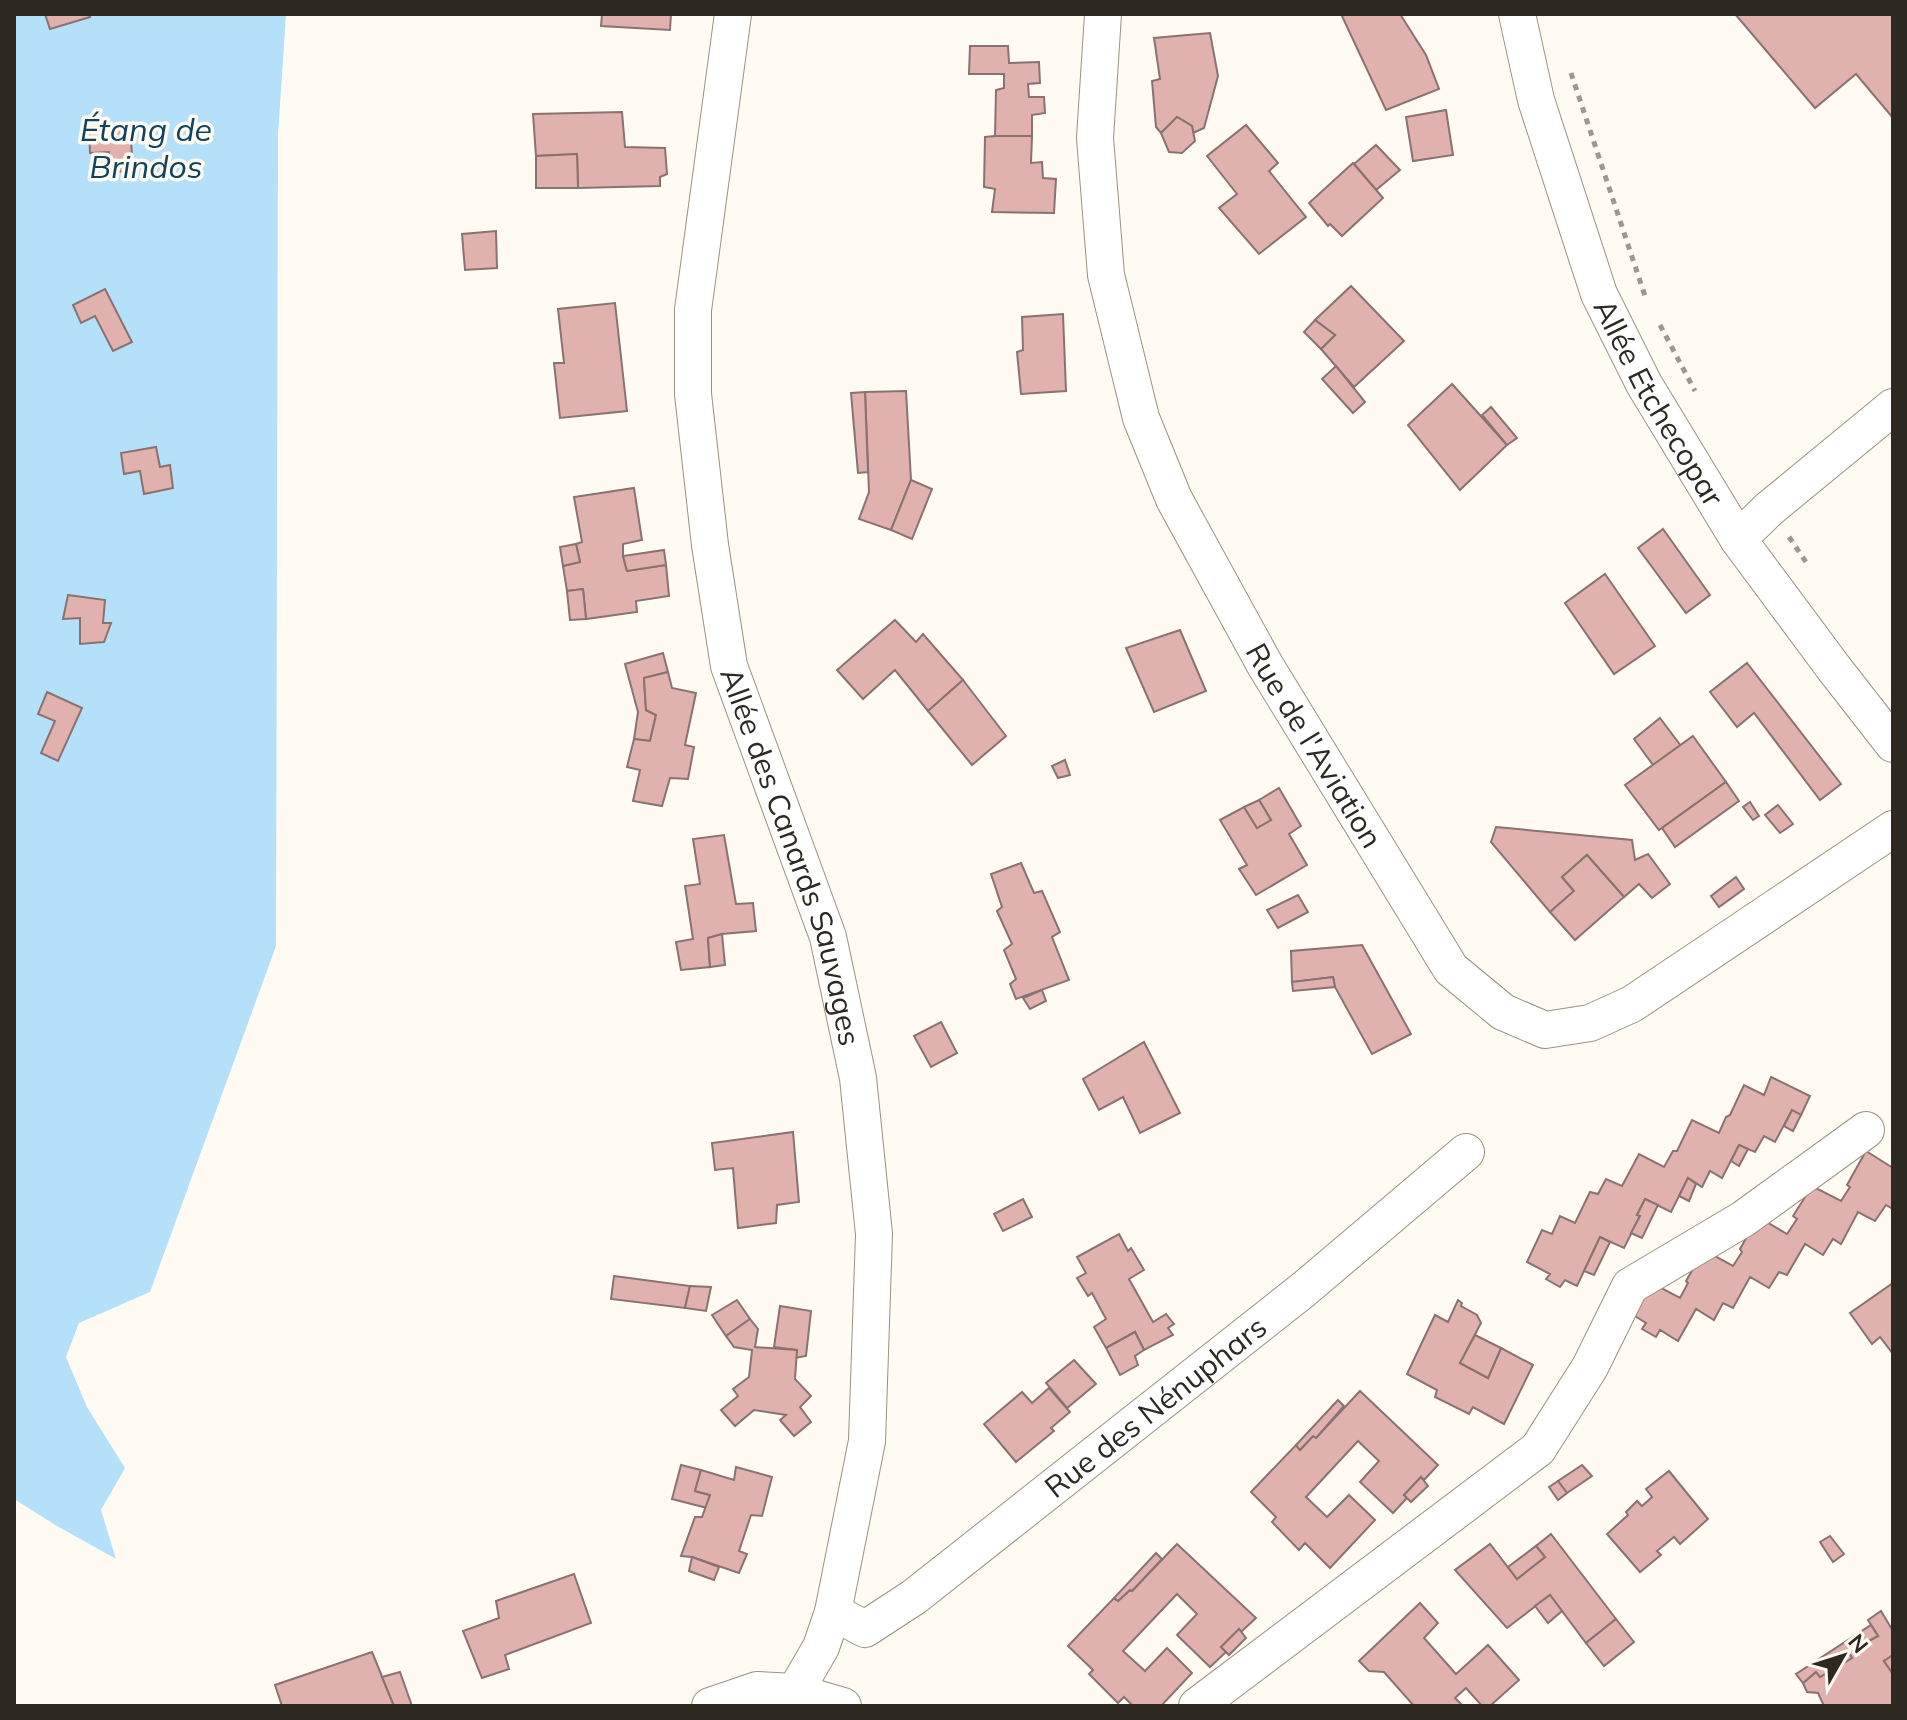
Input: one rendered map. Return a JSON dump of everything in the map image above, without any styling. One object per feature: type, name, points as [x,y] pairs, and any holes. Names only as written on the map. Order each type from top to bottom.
[{"type":"street","name":"Allée des Canards Sauvages","points":[[733,14],[693,310],[693,394],[710,545],[729,666],[828,937],[858,1078],[874,1234],[867,1441],[833,1612],[821,1647],[795,1692]]},
{"type":"street","name":"Rue de l'Aviation","points":[[1103,14],[1095,138],[1106,275],[1141,418],[1174,499],[1265,665],[1451,969],[1503,1012],[1545,1030],[1590,1023],[1632,1004],[1893,829]]},
{"type":"street","name":"Allée Etchecopar","points":[[1517,14],[1536,100],[1599,294],[1644,384],[1738,539],[1893,744]]},
{"type":"street","points":[[1738,539],[1769,509],[1893,407]]},
{"type":"street","points":[[1197,1706],[1538,1449],[1590,1367],[1630,1286],[1743,1219],[1866,1130]]},
{"type":"street","name":"Rue des Nénuphars","points":[[833,1612],[865,1629],[914,1597],[1303,1290],[1466,1152]]},
{"type":"street","points":[[710,1706],[757,1690],[795,1692],[843,1706]]},
{"type":"path","points":[[1571,73],[1647,301]]},
{"type":"path","points":[[1654,314],[1702,404]]},
{"type":"path","points":[[1769,509],[1811,570]]},
{"type":"water","name":"Étang de Brindos","points":[[14,14],[286,14],[278,135],[276,946],[150,1292],[79,1323],[66,1357],[87,1407],[125,1468],[101,1510],[116,1559],[14,1499]]},
{"type":"building","points":[[45,14],[89,14],[90,17],[50,29]]},
{"type":"building","points":[[602,14],[671,14],[670,30],[601,26]]},
{"type":"building","points":[[1341,14],[1400,14],[1426,55],[1439,89],[1386,110]]},
{"type":"building","points":[[1735,14],[1893,14],[1893,118],[1856,74],[1815,108]]},
{"type":"building","points":[[1210,33],[1218,76],[1204,128],[1193,133],[1192,126],[1177,117],[1161,133],[1156,127],[1152,81],[1160,79],[1154,38]]},
{"type":"building","points":[[970,46],[1008,46],[1009,63],[1039,62],[1040,83],[1028,84],[1029,97],[1044,97],[1045,113],[1032,115],[1032,136],[995,136],[996,90],[1004,88],[1004,74],[969,74]]},
{"type":"building","points":[[1446,110],[1453,155],[1413,161],[1406,117]]},
{"type":"building","points":[[622,112],[625,147],[665,148],[667,174],[660,177],[660,186],[578,188],[577,154],[536,156],[533,114]]},
{"type":"building","points":[[1177,117],[1192,126],[1195,141],[1182,153],[1169,152],[1161,133]]},
{"type":"building","points":[[1246,125],[1278,163],[1269,171],[1306,217],[1259,254],[1219,208],[1237,194],[1207,156]]},
{"type":"building","points":[[130,126],[133,171],[110,172],[109,152],[90,153],[89,129]]},
{"type":"building","points":[[1032,136],[1031,163],[1042,162],[1043,178],[1056,179],[1054,213],[992,212],[995,189],[984,187],[985,137]]},
{"type":"building","points":[[1376,145],[1400,170],[1376,190],[1354,164]]},
{"type":"building","points":[[577,154],[578,188],[536,188],[536,156]]},
{"type":"building","points":[[1353,163],[1383,198],[1342,236],[1330,224],[1328,226],[1309,203]]},
{"type":"building","points":[[496,231],[497,268],[465,270],[462,234]]},
{"type":"building","points":[[1351,286],[1404,341],[1354,387],[1321,349],[1335,335],[1315,320]]},
{"type":"building","points":[[105,289],[132,342],[113,351],[95,316],[81,323],[73,305]]},
{"type":"building","points":[[615,303],[627,411],[560,418],[554,363],[564,363],[558,309]]},
{"type":"building","points":[[1063,314],[1066,391],[1021,394],[1017,352],[1023,350],[1022,317]]},
{"type":"building","points":[[1315,320],[1335,335],[1321,349],[1304,332]]},
{"type":"building","points":[[1336,366],[1365,402],[1353,413],[1322,379]]},
{"type":"building","points":[[1452,384],[1507,445],[1460,490],[1408,425]]},
{"type":"building","points":[[906,391],[911,480],[891,530],[859,519],[869,492],[865,392]]},
{"type":"building","points":[[865,392],[868,472],[858,473],[851,393]]},
{"type":"building","points":[[1491,407],[1517,438],[1507,445],[1482,415]]},
{"type":"building","points":[[156,447],[160,467],[170,465],[173,488],[144,494],[140,471],[124,474],[121,453]]},
{"type":"building","points":[[911,480],[932,489],[912,539],[891,530]]},
{"type":"building","points":[[634,488],[642,540],[623,544],[627,571],[666,565],[669,596],[636,601],[637,612],[586,619],[583,589],[567,591],[563,566],[580,562],[576,544],[582,542],[574,497]]},
{"type":"building","points":[[1663,529],[1710,595],[1686,613],[1638,548]]},
{"type":"building","points":[[576,544],[580,562],[563,566],[560,547]]},
{"type":"building","points":[[664,550],[666,565],[627,571],[623,556]]},
{"type":"building","points":[[1605,574],[1655,646],[1614,674],[1565,603]]},
{"type":"building","points":[[583,589],[586,619],[570,620],[567,591]]},
{"type":"building","points":[[68,595],[105,600],[103,623],[111,623],[104,642],[80,644],[80,618],[63,619]]},
{"type":"building","points":[[895,620],[916,642],[923,634],[963,680],[928,711],[895,670],[863,699],[837,670]]},
{"type":"building","points":[[1180,630],[1206,691],[1154,712],[1126,648]]},
{"type":"building","points":[[663,653],[668,672],[644,678],[646,710],[656,715],[650,741],[634,739],[638,712],[625,664]]},
{"type":"building","points":[[1747,663],[1841,784],[1820,800],[1754,713],[1737,727],[1710,692]]},
{"type":"building","points":[[668,672],[672,688],[696,693],[685,745],[694,747],[688,779],[670,778],[662,806],[633,801],[640,770],[627,767],[634,739],[650,741],[656,715],[646,710],[644,678]]},
{"type":"building","points":[[963,680],[1006,736],[972,765],[928,711]]},
{"type":"building","points":[[47,692],[82,708],[58,761],[41,753],[55,721],[38,714]]},
{"type":"building","points":[[1660,718],[1681,746],[1653,765],[1634,739]]},
{"type":"building","points":[[1693,736],[1726,782],[1659,830],[1625,785]]},
{"type":"building","points":[[1065,760],[1070,775],[1058,778],[1052,766]]},
{"type":"building","points":[[1726,782],[1739,801],[1675,847],[1662,828]]},
{"type":"building","points":[[1279,788],[1301,826],[1289,834],[1307,865],[1256,895],[1239,869],[1247,865],[1220,820],[1244,807],[1257,828],[1271,820],[1259,800]]},
{"type":"building","points":[[1259,800],[1271,820],[1257,828],[1244,807]]},
{"type":"building","points":[[1750,802],[1759,816],[1753,820],[1743,807]]},
{"type":"building","points":[[1778,805],[1793,824],[1780,833],[1765,815]]},
{"type":"building","points":[[1496,827],[1632,840],[1635,860],[1648,854],[1670,884],[1652,898],[1639,884],[1624,897],[1587,855],[1562,877],[1574,891],[1550,912],[1491,842]]},
{"type":"building","points":[[724,835],[736,904],[753,903],[756,931],[708,938],[710,967],[681,970],[676,942],[693,939],[685,886],[700,884],[693,839]]},
{"type":"building","points":[[1587,855],[1624,897],[1575,940],[1550,912],[1574,891],[1562,877]]},
{"type":"building","points":[[1021,863],[1034,893],[1042,891],[1060,932],[1052,937],[1069,980],[1016,999],[1010,984],[1016,979],[1004,950],[1012,944],[997,911],[1002,907],[991,874]]},
{"type":"building","points":[[1736,877],[1744,889],[1719,907],[1711,896]]},
{"type":"building","points":[[1298,895],[1308,912],[1278,928],[1267,910]]},
{"type":"building","points":[[722,934],[725,965],[710,967],[708,938]]},
{"type":"building","points":[[1362,945],[1411,1034],[1372,1054],[1335,987],[1333,977],[1292,982],[1291,951]]},
{"type":"building","points":[[1333,977],[1335,987],[1293,991],[1292,982]]},
{"type":"building","points":[[1042,990],[1046,1001],[1030,1009],[1023,998]]},
{"type":"building","points":[[941,1022],[957,1053],[931,1067],[914,1036]]},
{"type":"building","points":[[1144,1042],[1180,1113],[1140,1133],[1123,1097],[1099,1110],[1083,1079]]},
{"type":"building","points":[[1771,1077],[1810,1096],[1801,1115],[1792,1110],[1775,1142],[1764,1136],[1755,1152],[1739,1145],[1722,1178],[1710,1171],[1702,1187],[1688,1178],[1671,1212],[1645,1199],[1624,1248],[1600,1237],[1577,1286],[1565,1280],[1560,1287],[1546,1279],[1550,1274],[1527,1262],[1542,1230],[1552,1234],[1560,1216],[1575,1223],[1590,1192],[1598,1194],[1606,1179],[1622,1186],[1639,1154],[1664,1167],[1673,1151],[1677,1151],[1692,1120],[1719,1133],[1744,1085],[1764,1095]]},
{"type":"building","points":[[1792,1110],[1801,1115],[1793,1131],[1784,1126]]},
{"type":"building","points":[[793,1132],[799,1202],[777,1205],[776,1223],[738,1228],[733,1168],[715,1170],[712,1143]]},
{"type":"building","points":[[1739,1145],[1748,1149],[1739,1166],[1731,1161]]},
{"type":"building","points":[[1866,1151],[1893,1168],[1893,1209],[1886,1205],[1875,1221],[1858,1212],[1841,1244],[1833,1239],[1823,1255],[1805,1244],[1787,1275],[1779,1272],[1769,1288],[1750,1277],[1733,1308],[1723,1303],[1714,1320],[1696,1309],[1678,1341],[1660,1330],[1656,1337],[1642,1329],[1646,1323],[1630,1313],[1650,1282],[1680,1298],[1704,1250],[1733,1266],[1758,1217],[1787,1234],[1797,1219],[1793,1216],[1812,1186],[1841,1201]]},
{"type":"building","points":[[1688,1178],[1696,1184],[1689,1201],[1679,1196]]},
{"type":"building","points":[[1023,1199],[1032,1217],[1003,1231],[994,1214]]},
{"type":"building","points":[[1645,1199],[1658,1205],[1642,1238],[1631,1233]]},
{"type":"building","points":[[1119,1234],[1144,1270],[1129,1279],[1153,1322],[1166,1314],[1174,1324],[1168,1328],[1173,1335],[1144,1350],[1135,1332],[1106,1348],[1094,1327],[1106,1319],[1092,1293],[1088,1296],[1077,1278],[1086,1273],[1077,1257]]},
{"type":"building","points":[[1600,1237],[1610,1242],[1594,1275],[1584,1271]]},
{"type":"building","points":[[614,1276],[690,1286],[685,1308],[611,1299]]},
{"type":"building","points":[[1893,1283],[1893,1354],[1880,1337],[1872,1344],[1850,1313]]},
{"type":"building","points":[[690,1286],[711,1287],[706,1311],[685,1308]]},
{"type":"building","points":[[737,1300],[750,1319],[726,1336],[712,1315]]},
{"type":"building","points":[[1458,1300],[1461,1306],[1477,1315],[1481,1323],[1460,1363],[1488,1378],[1501,1348],[1533,1365],[1504,1424],[1473,1407],[1469,1414],[1435,1397],[1437,1390],[1407,1374],[1435,1315],[1448,1322]]},
{"type":"building","points":[[780,1306],[811,1311],[806,1356],[795,1358],[797,1350],[774,1347]]},
{"type":"building","points":[[750,1319],[758,1329],[755,1347],[797,1350],[795,1379],[811,1396],[800,1407],[811,1422],[794,1436],[780,1420],[786,1415],[754,1410],[735,1426],[721,1410],[738,1396],[733,1389],[749,1377],[752,1350],[734,1347],[726,1336]]},
{"type":"building","points":[[1135,1332],[1144,1350],[1135,1356],[1138,1365],[1120,1375],[1106,1348]]},
{"type":"building","points":[[1475,1335],[1501,1348],[1488,1378],[1460,1363]]},
{"type":"building","points":[[1074,1360],[1096,1384],[1067,1408],[1046,1383]]},
{"type":"building","points":[[1049,1388],[1070,1412],[1051,1428],[1054,1431],[1016,1462],[984,1424],[1022,1392],[1032,1403]]},
{"type":"building","points":[[1360,1391],[1438,1465],[1404,1495],[1407,1498],[1393,1513],[1360,1482],[1379,1461],[1358,1441],[1306,1497],[1327,1517],[1349,1495],[1375,1520],[1330,1568],[1305,1543],[1299,1550],[1272,1522],[1276,1517],[1251,1492],[1296,1445],[1300,1450],[1313,1436],[1316,1438]]},
{"type":"building","points":[[1338,1400],[1344,1406],[1316,1438],[1313,1436],[1300,1450],[1296,1445]]},
{"type":"building","points":[[681,1465],[701,1470],[695,1491],[710,1495],[707,1508],[672,1499]]},
{"type":"building","points":[[1582,1465],[1592,1476],[1567,1493],[1558,1481]]},
{"type":"building","points":[[736,1467],[772,1477],[762,1516],[751,1515],[739,1551],[747,1554],[739,1573],[681,1556],[695,1517],[702,1517],[710,1495],[695,1491],[701,1470],[734,1480]]},
{"type":"building","points":[[1669,1471],[1708,1519],[1680,1544],[1674,1537],[1657,1551],[1661,1555],[1640,1572],[1607,1534],[1628,1515],[1626,1512],[1637,1501],[1642,1506],[1652,1497],[1646,1489]]},
{"type":"building","points":[[1421,1477],[1428,1486],[1411,1502],[1404,1495]]},
{"type":"building","points":[[1558,1481],[1567,1493],[1558,1500],[1549,1487]]},
{"type":"building","points":[[1551,1534],[1616,1619],[1586,1643],[1550,1595],[1507,1628],[1455,1570],[1490,1544],[1517,1579],[1545,1557],[1536,1546]]},
{"type":"building","points":[[1830,1536],[1844,1554],[1833,1562],[1820,1542]]},
{"type":"building","points":[[1177,1544],[1256,1618],[1221,1647],[1226,1652],[1210,1667],[1177,1635],[1197,1614],[1177,1594],[1123,1651],[1145,1671],[1167,1648],[1192,1673],[1161,1706],[1133,1706],[1124,1697],[1118,1703],[1089,1674],[1093,1670],[1068,1646],[1114,1598],[1118,1601],[1132,1591]]},
{"type":"building","points":[[1536,1546],[1545,1557],[1517,1579],[1508,1567]]},
{"type":"building","points":[[1156,1553],[1162,1559],[1132,1591],[1118,1601],[1114,1598]]},
{"type":"building","points":[[692,1557],[719,1567],[714,1580],[689,1571]]},
{"type":"building","points":[[574,1574],[591,1623],[505,1655],[509,1669],[482,1678],[463,1631],[499,1618],[496,1601]]},
{"type":"building","points":[[1550,1595],[1562,1611],[1548,1623],[1535,1606]]},
{"type":"building","points":[[1420,1603],[1438,1623],[1424,1638],[1456,1674],[1488,1645],[1519,1680],[1490,1706],[1482,1706],[1466,1688],[1455,1698],[1461,1704],[1459,1706],[1414,1706],[1384,1672],[1369,1671],[1359,1661]]},
{"type":"building","points":[[1881,1611],[1893,1631],[1893,1655],[1884,1661],[1893,1674],[1893,1706],[1824,1706],[1818,1693],[1807,1692],[1803,1683],[1816,1672],[1820,1677],[1852,1658],[1848,1652],[1878,1636],[1868,1620]]},
{"type":"building","points":[[1616,1619],[1634,1642],[1604,1666],[1586,1643]]},
{"type":"building","points":[[1871,1625],[1878,1636],[1848,1652],[1852,1658],[1820,1677],[1816,1672],[1803,1683],[1796,1674]]},
{"type":"building","points":[[1239,1629],[1246,1638],[1229,1655],[1221,1647]]},
{"type":"building","points":[[372,1652],[394,1706],[282,1706],[275,1685]]},
{"type":"building","points":[[1893,1655],[1893,1674],[1884,1661]]},
{"type":"building","points":[[400,1672],[412,1706],[394,1706],[382,1677]]}]
